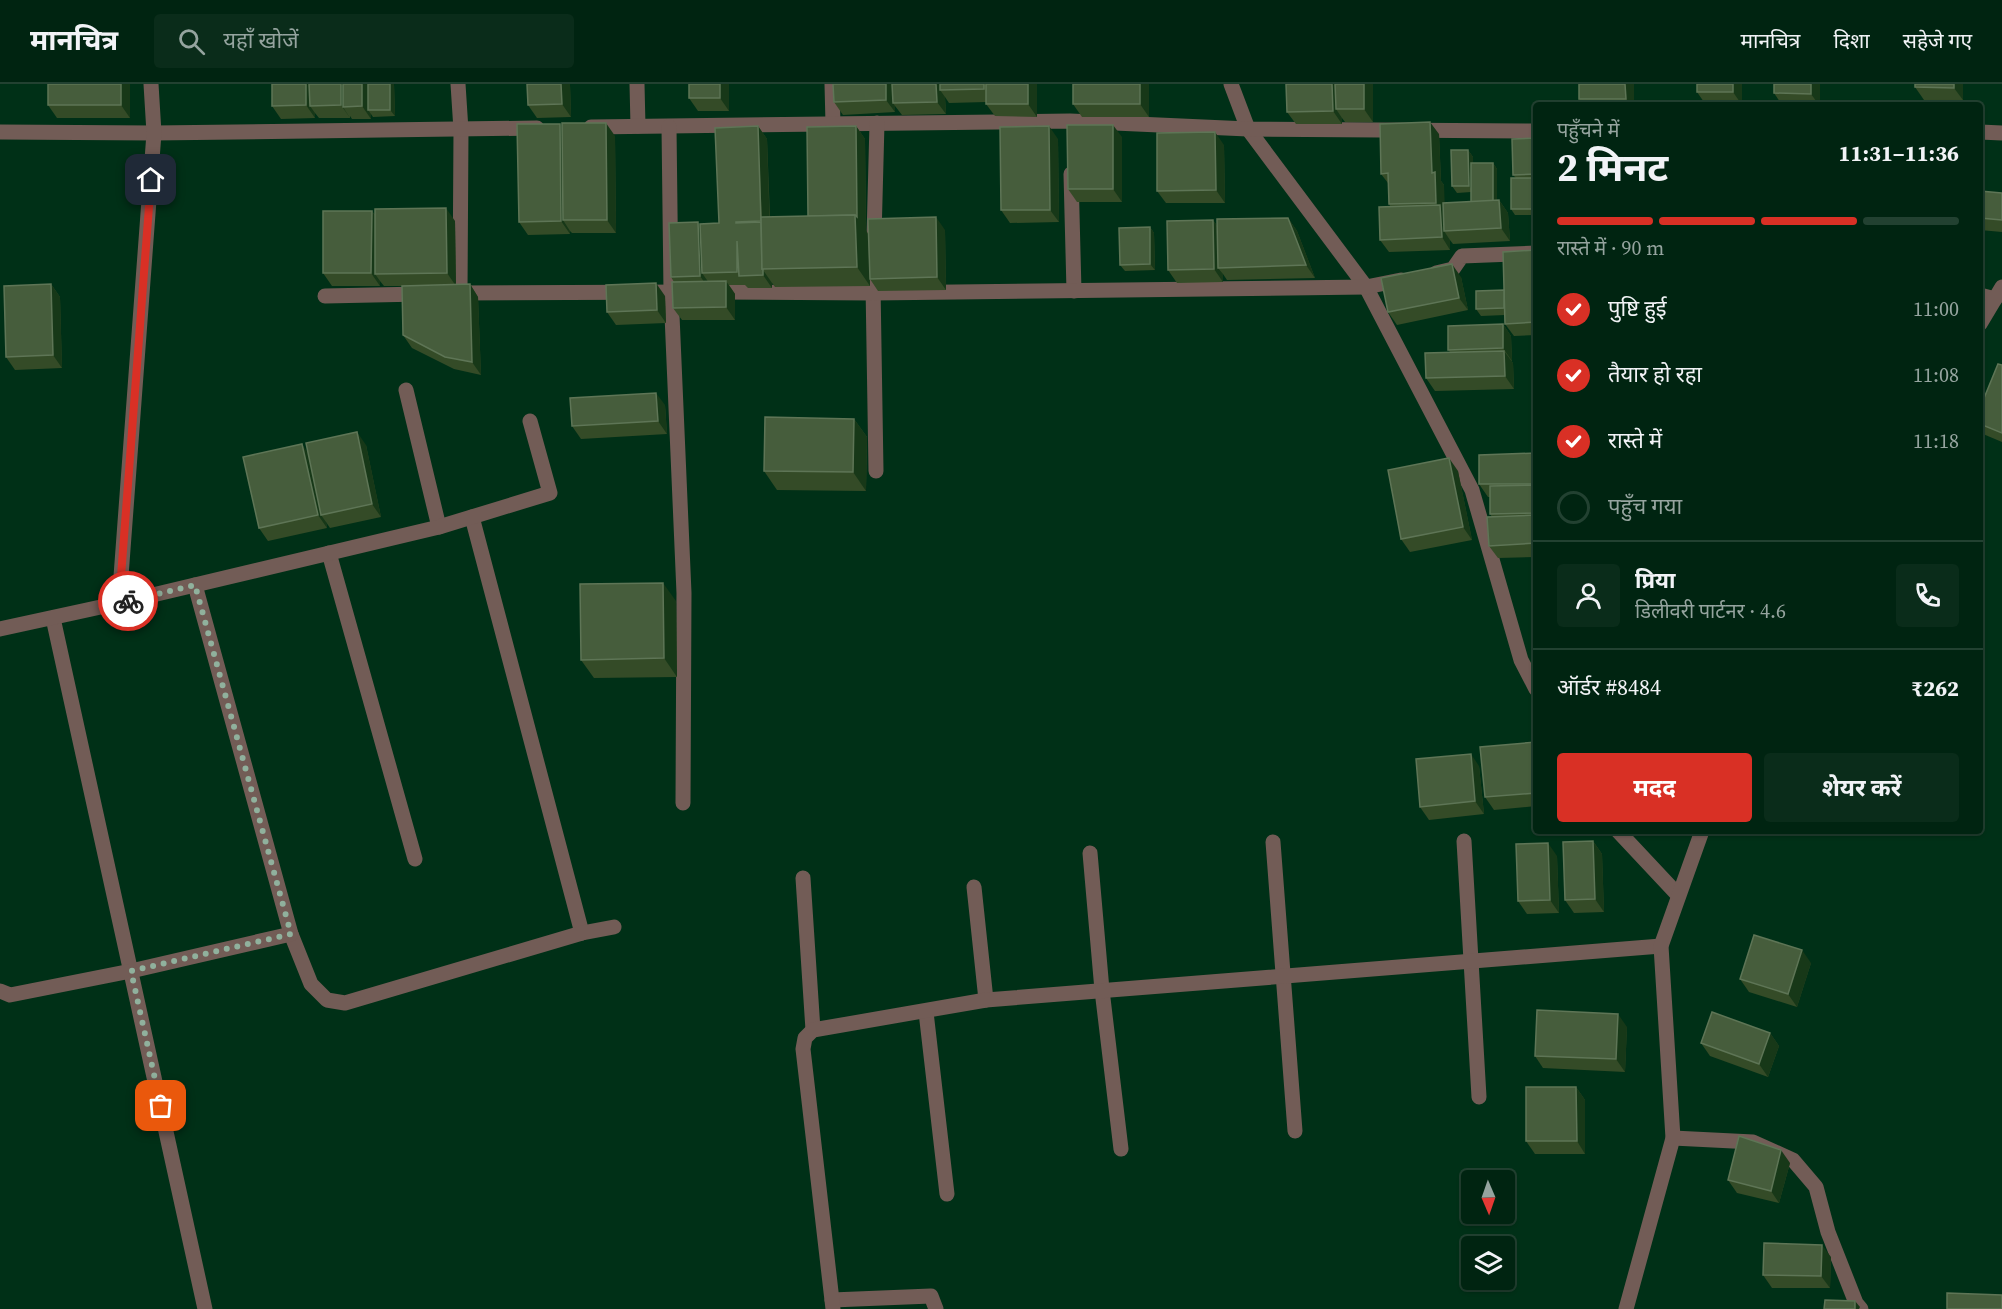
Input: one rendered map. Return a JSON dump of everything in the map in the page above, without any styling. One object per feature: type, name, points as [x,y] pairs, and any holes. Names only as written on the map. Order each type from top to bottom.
[{"type":"street","points":[[119,603],[154,133],[151,84]]},
{"type":"street","points":[[458,84],[461,130],[460,293]]},
{"type":"street","points":[[637,84],[638,126]]},
{"type":"street","points":[[832,84],[833,124]]},
{"type":"street","points":[[1232,84],[1248,129],[1366,287],[1472,490],[1521,660],[1533,683]]},
{"type":"street","points":[[579,127],[877,123],[1533,131]]},
{"type":"street","points":[[874,248],[877,123]]},
{"type":"street","points":[[669,127],[671,292],[684,593],[683,803]]},
{"type":"street","points":[[0,132],[154,133],[556,128]]},
{"type":"street","points":[[1983,132],[2002,133]]},
{"type":"street","points":[[1071,155],[1074,291]]},
{"type":"street","points":[[325,296],[460,293],[873,293],[1366,287],[1453,269],[1462,256],[1533,253]]},
{"type":"street","points":[[873,270],[876,471]]},
{"type":"street","points":[[1983,316],[1992,293]]},
{"type":"street","points":[[406,390],[439,527]]},
{"type":"street","points":[[0,629],[439,527],[550,493],[530,421]]},
{"type":"street","points":[[472,517],[582,933]]},
{"type":"street","points":[[329,553],[415,859]]},
{"type":"street","points":[[195,585],[291,934],[311,984],[327,1000],[345,1003],[582,933],[614,927]]},
{"type":"street","points":[[52,618],[205,1309]]},
{"type":"street","points":[[1621,834],[1678,895]]},
{"type":"street","points":[[1626,1309],[1673,1138],[1661,946],[1701,834]]},
{"type":"street","points":[[1464,841],[1479,1097]]},
{"type":"street","points":[[1273,842],[1295,1131]]},
{"type":"street","points":[[1090,853],[1102,990],[1121,1149]]},
{"type":"street","points":[[804,878],[813,1030]]},
{"type":"street","points":[[974,887],[986,1000]]},
{"type":"street","points":[[0,991],[10,995],[131,971],[291,934]]},
{"type":"street","points":[[936,1309],[932,1296],[833,1304],[804,1049],[805,1038],[813,1030],[986,1000],[1661,946]]},
{"type":"street","points":[[926,1012],[947,1194]]},
{"type":"street","points":[[1673,1138],[1753,1142],[1793,1160],[1816,1186],[1828,1232],[1856,1303],[1861,1309]]},
{"type":"building","points":[[48,84],[121,84],[121,105],[48,105]]},
{"type":"building","points":[[272,84],[306,84],[306,105],[272,106]]},
{"type":"building","points":[[309,84],[341,84],[341,105],[310,106]]},
{"type":"building","points":[[343,84],[362,84],[362,106],[343,107]]},
{"type":"building","points":[[368,84],[390,84],[390,110],[368,110]]},
{"type":"building","points":[[527,84],[561,84],[562,104],[528,105]]},
{"type":"building","points":[[689,84],[720,84],[720,98],[689,98]]},
{"type":"building","points":[[833,84],[886,84],[886,100],[834,102]]},
{"type":"building","points":[[892,84],[936,84],[937,102],[893,103]]},
{"type":"building","points":[[940,84],[984,84],[984,89],[940,90]]},
{"type":"building","points":[[986,84],[1028,84],[1028,104],[986,104]]},
{"type":"building","points":[[1073,84],[1140,84],[1140,104],[1073,104]]},
{"type":"building","points":[[1286,84],[1332,84],[1333,111],[1287,112]]},
{"type":"building","points":[[1335,84],[1364,84],[1364,109],[1336,109]]},
{"type":"building","points":[[1579,84],[1625,84],[1626,99],[1579,99]]},
{"type":"building","points":[[1697,84],[1733,84],[1733,92],[1697,92]]},
{"type":"building","points":[[1774,84],[1811,84],[1811,94],[1774,93]]},
{"type":"building","points":[[1915,84],[1954,84],[1954,88],[1915,87]]},
{"type":"building","points":[[1430,122],[1436,203],[1389,204],[1388,173],[1381,174],[1380,124]]},
{"type":"building","points":[[562,123],[606,123],[607,220],[563,220]]},
{"type":"building","points":[[517,124],[560,124],[561,221],[519,222]]},
{"type":"building","points":[[1067,125],[1113,125],[1113,189],[1068,189]]},
{"type":"building","points":[[758,126],[761,221],[736,223],[761,222],[763,275],[739,276],[737,241],[737,272],[702,273],[700,224],[719,223],[715,128]]},
{"type":"building","points":[[856,126],[857,217],[855,215],[808,216],[807,127]]},
{"type":"building","points":[[1049,126],[1050,210],[1001,210],[1000,127]]},
{"type":"building","points":[[1215,132],[1216,190],[1157,191],[1157,133]]},
{"type":"building","points":[[1533,138],[1533,174],[1513,175],[1512,139]]},
{"type":"building","points":[[1451,150],[1468,150],[1469,186],[1452,186]]},
{"type":"building","points":[[1471,163],[1493,163],[1493,201],[1471,202]]},
{"type":"building","points":[[1511,178],[1533,178],[1533,209],[1511,209]]},
{"type":"building","points":[[1983,191],[2002,193],[2002,220],[1983,218]]},
{"type":"building","points":[[1499,200],[1501,228],[1444,231],[1443,203]]},
{"type":"building","points":[[1440,205],[1442,237],[1380,240],[1379,207]]},
{"type":"building","points":[[446,208],[447,273],[375,274],[375,209]]},
{"type":"building","points":[[323,211],[372,211],[371,273],[323,273]]},
{"type":"building","points":[[855,215],[857,267],[762,269],[761,217]]},
{"type":"building","points":[[936,217],[937,277],[870,279],[868,219]]},
{"type":"building","points":[[1288,218],[1306,265],[1218,268],[1217,219]]},
{"type":"building","points":[[1213,220],[1214,269],[1168,270],[1167,221]]},
{"type":"building","points":[[698,222],[700,276],[671,277],[669,223]]},
{"type":"building","points":[[1150,227],[1150,264],[1120,265],[1119,228]]},
{"type":"building","points":[[1533,250],[1533,322],[1505,324],[1503,252]]},
{"type":"building","points":[[1452,264],[1459,298],[1388,312],[1381,278]]},
{"type":"building","points":[[726,281],[726,307],[673,308],[672,282]]},
{"type":"building","points":[[656,283],[657,310],[607,312],[606,285]]},
{"type":"building","points":[[51,284],[53,355],[6,357],[4,286]]},
{"type":"building","points":[[470,284],[472,362],[445,357],[403,335],[402,286]]},
{"type":"building","points":[[1504,290],[1504,308],[1476,309],[1476,291]]},
{"type":"building","points":[[1503,324],[1503,348],[1448,350],[1448,326]]},
{"type":"building","points":[[1504,351],[1505,376],[1426,378],[1425,353]]},
{"type":"building","points":[[1998,364],[2002,365],[2002,433],[1983,425],[1983,401]]},
{"type":"building","points":[[656,393],[658,421],[572,426],[570,398]]},
{"type":"building","points":[[765,417],[854,419],[853,472],[764,471]]},
{"type":"building","points":[[357,432],[372,504],[321,515],[306,443]]},
{"type":"building","points":[[302,444],[318,515],[259,528],[243,457]]},
{"type":"building","points":[[1533,453],[1533,484],[1479,484],[1479,455]]},
{"type":"building","points":[[1449,458],[1463,527],[1401,539],[1388,470]]},
{"type":"building","points":[[1533,485],[1533,513],[1490,514],[1490,486]]},
{"type":"building","points":[[1533,515],[1533,543],[1489,546],[1487,517]]},
{"type":"building","points":[[663,583],[664,658],[581,660],[580,584]]},
{"type":"building","points":[[1533,742],[1533,793],[1485,797],[1480,747]]},
{"type":"building","points":[[1471,754],[1475,801],[1420,807],[1416,759]]},
{"type":"building","points":[[1593,841],[1595,899],[1565,900],[1563,842]]},
{"type":"building","points":[[1548,843],[1550,900],[1518,901],[1516,844]]},
{"type":"building","points":[[1754,935],[1802,950],[1788,994],[1740,979]]},
{"type":"building","points":[[1537,1010],[1618,1014],[1616,1059],[1535,1056]]},
{"type":"building","points":[[1712,1012],[1770,1033],[1759,1064],[1701,1043]]},
{"type":"building","points":[[1526,1087],[1576,1087],[1577,1141],[1526,1141]]},
{"type":"building","points":[[1739,1136],[1781,1150],[1771,1191],[1728,1180]]},
{"type":"building","points":[[1764,1243],[1822,1245],[1821,1276],[1763,1275]]},
{"type":"building","points":[[1947,1293],[2002,1295],[2002,1309],[1947,1309]]},
{"type":"building","points":[[1825,1300],[1855,1301],[1855,1309],[1824,1309]]},
{"type":"way so far","points":[[128,601],[195,585],[291,934],[131,971],[161,1106]]},
{"type":"route","points":[[128,601],[119,603],[151,180]]}]
